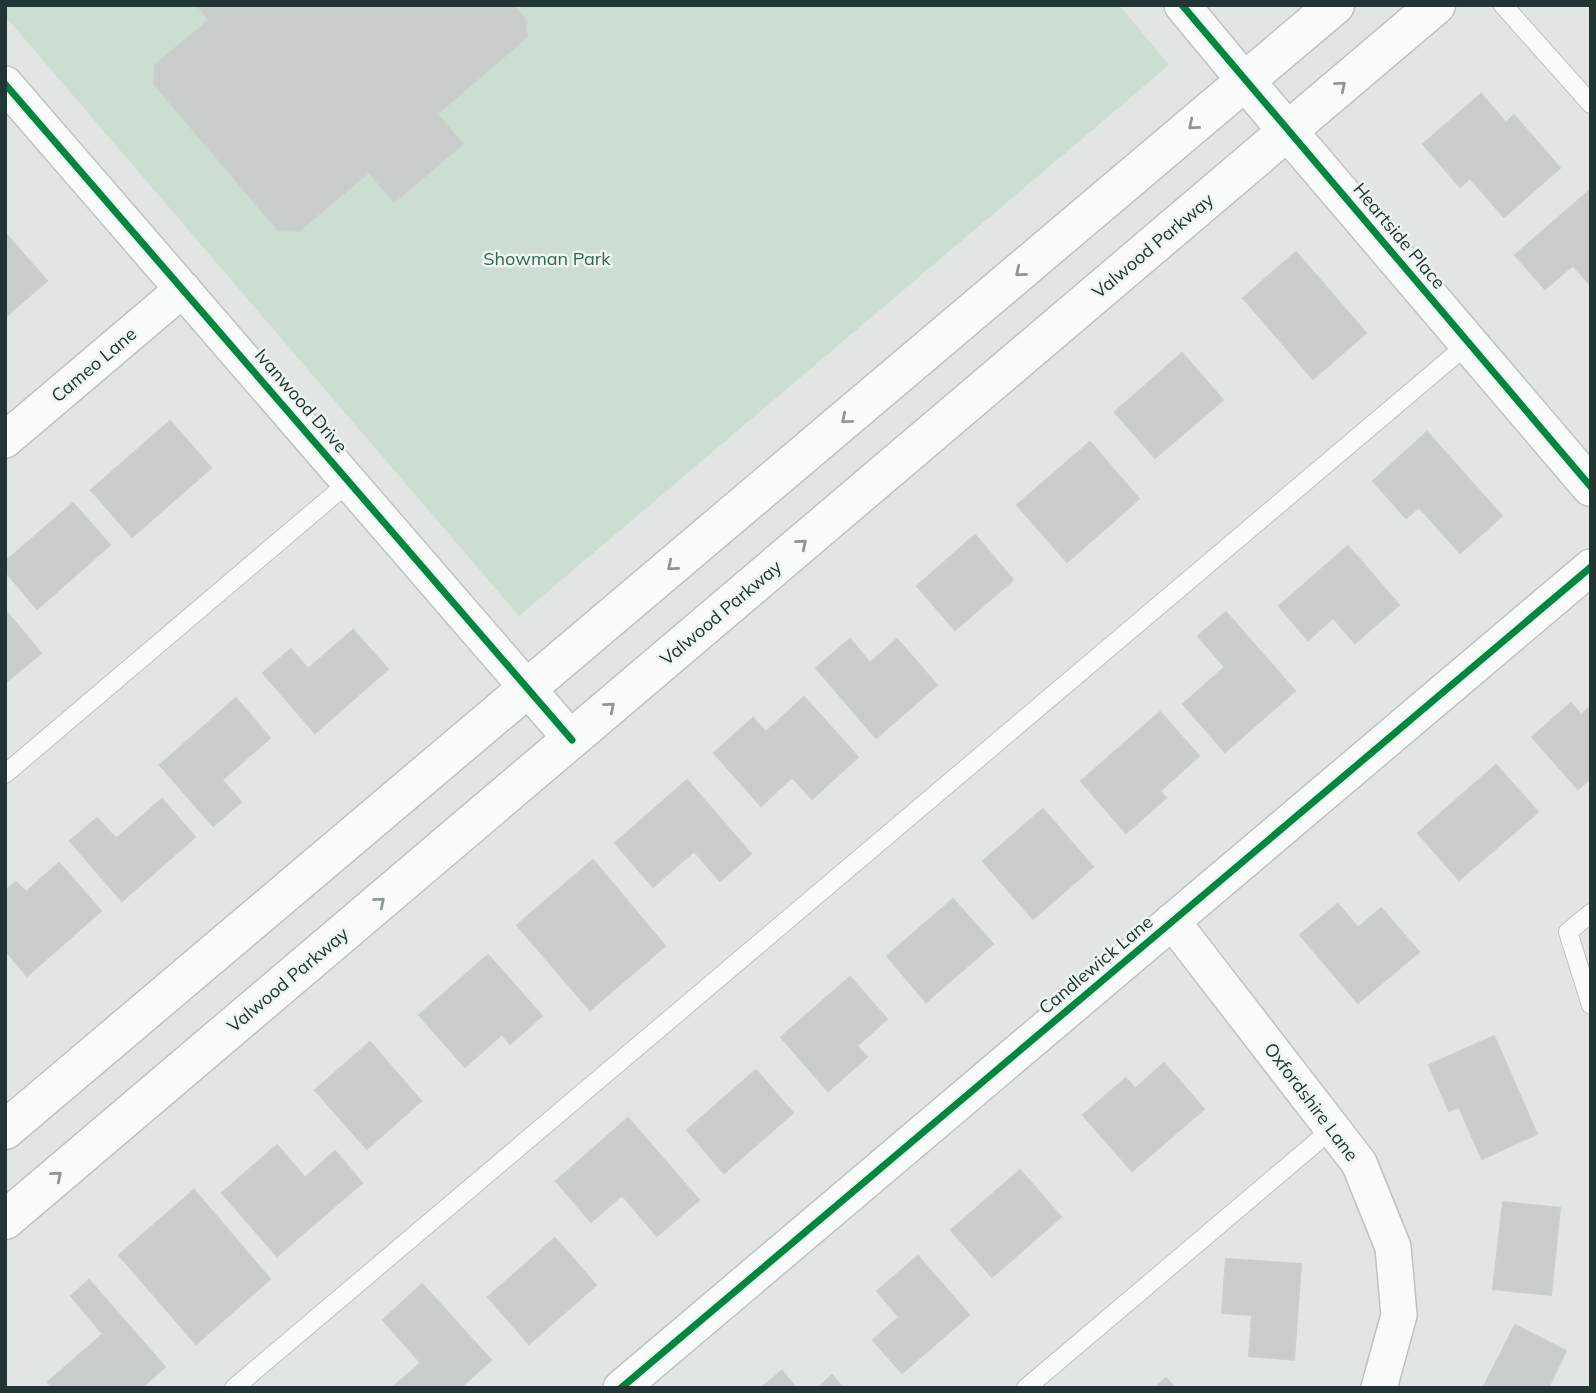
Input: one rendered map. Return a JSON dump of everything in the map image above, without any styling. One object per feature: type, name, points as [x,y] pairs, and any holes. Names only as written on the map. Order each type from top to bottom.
[{"type":"main road","points":[[5,1130],[1335,5]]},
{"type":"main road","name":"Valwood Parkway","points":[[5,1220],[1436,5]]},
{"type":"main road","name":"Heartside Place","points":[[1245,81],[1591,487]]},
{"type":"street","name":"Heartside Place","points":[[1182,5],[1245,81]]},
{"type":"street","name":"Ivanwood Drive","points":[[8,94],[183,289],[572,740]]},
{"type":"street","name":"Cameo Lane","points":[[5,440],[183,289]]},
{"type":"street","name":"Candlewick Lane","points":[[621,1388],[1591,567]]},
{"type":"street","name":"Oxfordshire Lane","points":[[1172,921],[1359,1163],[1393,1247],[1399,1315],[1379,1388]]},
{"type":"lane","points":[[1503,5],[1591,104]]},
{"type":"lane","points":[[234,1388],[1469,343]]},
{"type":"lane","points":[[5,774],[349,482]]},
{"type":"lane","points":[[1591,913],[1568,932],[1591,1005]]},
{"type":"lane","points":[[1026,1388],[1332,1129]]},
{"type":"green space","name":"Showman Park","points":[[5,5],[1119,5],[1169,65],[519,616],[5,16]]},
{"type":"building","points":[[197,5],[513,5],[525,19],[527,37],[437,114],[463,144],[394,202],[369,172],[299,231],[278,230],[154,84],[155,65],[209,20]]},
{"type":"building","points":[[1481,94],[1506,123],[1514,115],[1560,168],[1504,217],[1470,178],[1460,187],[1423,144]]},
{"type":"building","points":[[1590,190],[1591,286],[1573,265],[1545,289],[1515,255]]},
{"type":"building","points":[[5,235],[47,281],[5,317]]},
{"type":"building","points":[[1296,252],[1366,333],[1313,379],[1243,298]]},
{"type":"building","points":[[1182,353],[1223,400],[1155,458],[1115,412]]},
{"type":"building","points":[[170,421],[211,468],[132,537],[91,490]]},
{"type":"building","points":[[1427,432],[1502,516],[1460,553],[1419,507],[1406,518],[1373,481]]},
{"type":"building","points":[[1090,442],[1139,499],[1067,562],[1017,505]]},
{"type":"building","points":[[73,503],[110,545],[37,609],[5,571],[5,562]]},
{"type":"building","points":[[975,535],[1013,580],[955,630],[917,586]]},
{"type":"building","points":[[1348,546],[1399,605],[1355,643],[1333,618],[1308,640],[1279,606]]},
{"type":"building","points":[[5,610],[41,653],[5,683]]},
{"type":"building","points":[[1226,612],[1295,691],[1225,752],[1183,704],[1225,667],[1198,636]]},
{"type":"building","points":[[353,630],[388,669],[315,733],[263,673],[291,649],[308,669]]},
{"type":"building","points":[[850,639],[870,663],[897,639],[937,685],[876,738],[816,668]]},
{"type":"building","points":[[804,697],[858,757],[812,799],[792,777],[761,806],[714,753],[753,718],[766,732]]},
{"type":"building","points":[[236,698],[270,738],[222,780],[241,802],[213,826],[160,765]]},
{"type":"building","points":[[1571,703],[1581,715],[1591,706],[1591,778],[1578,789],[1532,737]]},
{"type":"building","points":[[1160,712],[1199,756],[1160,791],[1166,798],[1126,833],[1081,781]]},
{"type":"building","points":[[1496,765],[1538,812],[1459,880],[1418,833]]},
{"type":"building","points":[[687,780],[751,854],[720,881],[694,851],[653,887],[615,843]]},
{"type":"building","points":[[162,799],[195,837],[122,901],[70,841],[97,818],[116,839]]},
{"type":"building","points":[[1043,809],[1093,867],[1033,919],[983,861]]},
{"type":"building","points":[[593,860],[665,946],[590,1010],[517,925]]},
{"type":"building","points":[[59,863],[101,911],[27,976],[5,950],[5,891],[16,882],[26,892]]},
{"type":"building","points":[[953,899],[993,944],[926,1002],[887,956]]},
{"type":"building","points":[[1338,904],[1358,928],[1381,908],[1419,952],[1358,1003],[1300,935]]},
{"type":"building","points":[[488,955],[542,1016],[510,1044],[502,1034],[465,1067],[419,1015]]},
{"type":"building","points":[[850,977],[887,1019],[857,1046],[867,1057],[828,1091],[781,1037]]},
{"type":"building","points":[[1494,1036],[1537,1134],[1482,1159],[1459,1107],[1449,1111],[1429,1065]]},
{"type":"building","points":[[370,1042],[421,1101],[367,1149],[315,1090]]},
{"type":"building","points":[[1164,1063],[1204,1109],[1132,1171],[1083,1115],[1126,1078],[1135,1089]]},
{"type":"building","points":[[756,1070],[793,1113],[724,1173],[687,1130]]},
{"type":"building","points":[[628,1118],[699,1200],[657,1236],[622,1195],[591,1222],[556,1181]]},
{"type":"building","points":[[277,1145],[305,1178],[335,1151],[362,1183],[277,1256],[222,1193]]},
{"type":"building","points":[[1020,1170],[1061,1217],[992,1277],[951,1230]]},
{"type":"building","points":[[194,1190],[270,1279],[196,1344],[119,1255]]},
{"type":"building","points":[[1503,1202],[1560,1208],[1551,1295],[1493,1289]]},
{"type":"building","points":[[555,1238],[596,1285],[529,1344],[488,1297]]},
{"type":"building","points":[[918,1256],[969,1315],[902,1373],[873,1340],[899,1317],[877,1291]]},
{"type":"building","points":[[1226,1259],[1301,1264],[1294,1360],[1249,1356],[1252,1315],[1222,1313]]},
{"type":"building","points":[[89,1280],[165,1367],[141,1388],[52,1388],[48,1382],[103,1334],[71,1296]]},
{"type":"building","points":[[422,1284],[491,1360],[460,1388],[392,1388],[421,1363],[383,1320]]},
{"type":"building","points":[[1515,1325],[1566,1351],[1548,1388],[1483,1388]]},
{"type":"building","points":[[782,1371],[796,1388],[761,1388]]},
{"type":"building","points":[[832,1375],[843,1388],[818,1388]]},
{"type":"building","points":[[1166,1378],[1175,1388],[1155,1388]]},
{"type":"cycle path","points":[[1182,5],[1591,487]]},
{"type":"cycle path","points":[[5,84],[572,740]]},
{"type":"cycle path","points":[[621,1388],[1591,567]]}]
